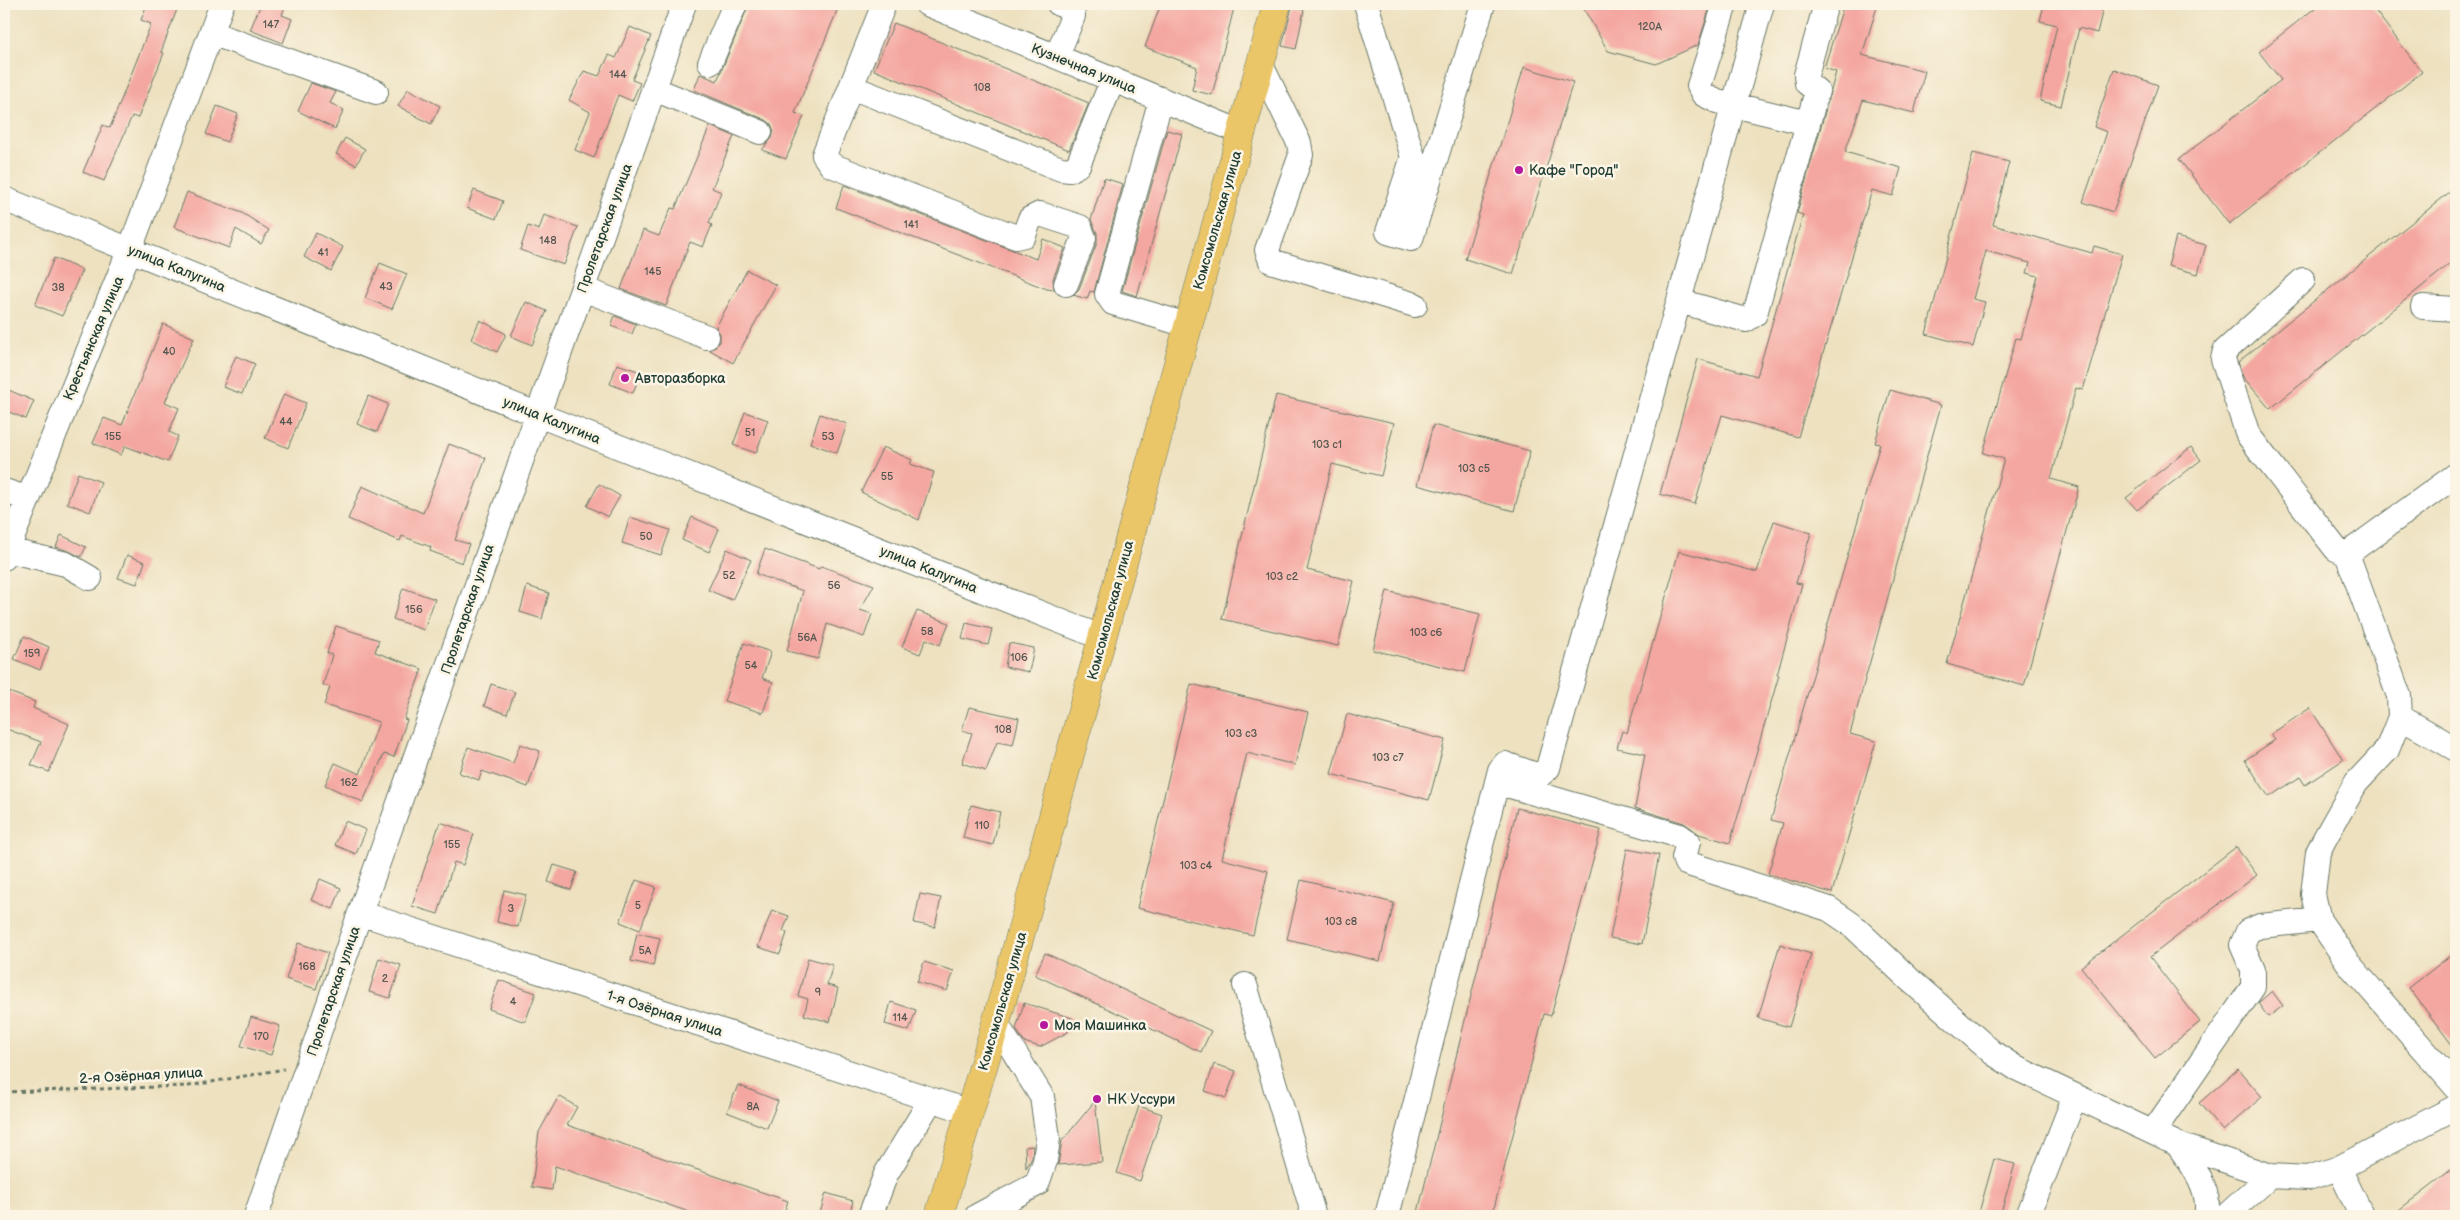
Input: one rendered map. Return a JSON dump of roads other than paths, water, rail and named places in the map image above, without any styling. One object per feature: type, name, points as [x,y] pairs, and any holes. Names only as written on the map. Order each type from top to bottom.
[{"type":"main road","name":"Комсомольская улица","points":[[942,1209],[996,1023],[1277,4]]},
{"type":"street","name":"Крестьянская улица","points":[[5,554],[26,498],[130,249],[222,4]]},
{"type":"street","name":"Пролетарская улица","points":[[256,1216],[360,913],[536,414],[583,289],[684,4]]},
{"type":"street","points":[[710,63],[735,4]]},
{"type":"street","points":[[884,4],[824,155],[831,165],[1016,237],[1024,234],[1030,219],[1040,214],[1080,227],[1084,238],[1066,284]]},
{"type":"street","name":"Кузнечная улица","points":[[927,4],[1241,132]]},
{"type":"street","points":[[1057,56],[1073,16],[1070,8],[1059,4]]},
{"type":"street","points":[[1366,4],[1413,157],[1388,232],[1411,239],[1483,4]]},
{"type":"street","points":[[1725,4],[1699,86],[1703,94],[1717,101],[1808,123]]},
{"type":"street","points":[[1387,1216],[1500,770],[1505,764],[1539,776],[1548,768],[1762,4]]},
{"type":"street","points":[[1679,301],[1746,320],[1754,314],[1817,91],[1807,83],[1806,75],[1826,4]]},
{"type":"street","points":[[211,33],[376,92]]},
{"type":"street","points":[[1260,63],[1299,143],[1301,155],[1267,250],[1271,261],[1415,305]]},
{"type":"street","points":[[851,87],[1061,169],[1070,170],[1078,165],[1113,79]]},
{"type":"street","points":[[654,88],[760,132]]},
{"type":"street","points":[[1161,99],[1107,294],[1113,303],[1187,325]]},
{"type":"street","name":"улица Калугина","points":[[4,198],[536,414],[1103,638]]},
{"type":"street","points":[[2303,280],[2225,351],[2224,359],[2248,436],[2336,549],[2347,554],[2398,696],[2400,717],[2387,750],[2356,783],[2318,852],[2313,894],[2318,920],[2349,964],[2456,1087]]},
{"type":"street","points":[[583,289],[707,337]]},
{"type":"street","points":[[2423,307],[2456,309]]},
{"type":"street","points":[[2347,554],[2456,475]]},
{"type":"street","points":[[4,491],[26,498]]},
{"type":"street","points":[[5,554],[66,564],[90,578]]},
{"type":"street","points":[[2400,717],[2456,749]]},
{"type":"street","points":[[1497,782],[1680,836],[1688,842],[1684,858],[1686,863],[1829,910],[1851,924],[1910,980],[1993,1053],[2016,1068],[2177,1144],[2270,1176],[2308,1178],[2339,1168],[2456,1107]]},
{"type":"street","name":"1-я Озёрная улица","points":[[360,913],[970,1112]]},
{"type":"street","points":[[2153,1132],[2253,987],[2252,970],[2242,944],[2248,931],[2260,926],[2318,920]]},
{"type":"street","points":[[1245,985],[1314,1216]]},
{"type":"street","points":[[942,1209],[977,1216],[1037,1184],[1045,1161],[1048,1138],[1042,1097],[996,1023]]},
{"type":"street","points":[[2028,1216],[2074,1096]]},
{"type":"street","points":[[870,1216],[886,1174],[931,1100]]},
{"type":"street","points":[[2177,1144],[2195,1168],[2205,1192],[2206,1216]]},
{"type":"street","points":[[2339,1168],[2362,1216]]},
{"type":"street","points":[[2226,1216],[2270,1176]]},
{"type":"place","name":"Кафе \"Город\"","points":[[1519,170]]},
{"type":"place","name":"Авторазборка","points":[[625,378]]},
{"type":"place","name":"Моя Машинка","points":[[1044,1025]]},
{"type":"place","name":"НК Уссури","points":[[1097,1099]]}]
